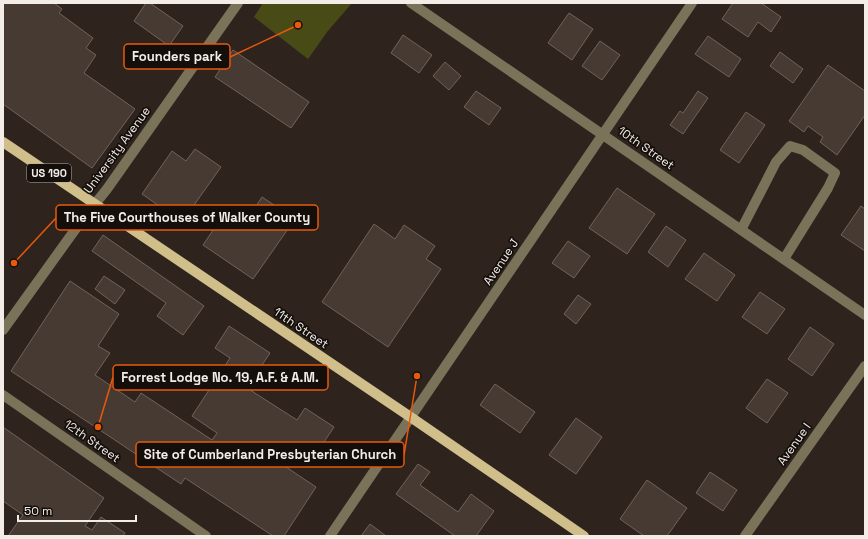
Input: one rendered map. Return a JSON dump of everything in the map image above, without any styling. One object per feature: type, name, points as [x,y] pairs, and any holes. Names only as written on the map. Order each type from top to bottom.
[{"type":"main road","name":"11th Street","points":[[3,142],[584,536]]},
{"type":"street","name":"University Avenue","points":[[3,330],[94,204],[107,189],[238,3]]},
{"type":"street","name":"10th Street","points":[[411,3],[865,315]]},
{"type":"street","name":"Avenue J","points":[[330,536],[412,418],[692,3]]},
{"type":"street","points":[[741,230],[776,162],[790,146],[803,150],[835,173],[828,188],[784,259]]},
{"type":"street","name":"Avenue I","points":[[745,536],[865,366]]},
{"type":"street","name":"12th Street","points":[[3,395],[206,536]]},
{"type":"shaded area","points":[[263,3],[352,3],[327,32],[308,59],[254,17]]},
{"type":"building","points":[[3,3],[54,3],[62,9],[59,13],[93,38],[86,48],[96,55],[84,73],[135,109],[92,168],[3,104]]},
{"type":"building","points":[[146,3],[150,3],[183,26],[169,46],[134,21]]},
{"type":"building","points":[[733,3],[761,3],[781,17],[771,32],[758,22],[748,37],[722,19]]},
{"type":"building","points":[[569,13],[593,29],[572,60],[548,43]]},
{"type":"building","points":[[403,35],[432,55],[419,73],[391,53]]},
{"type":"building","points":[[708,36],[741,59],[729,77],[695,54]]},
{"type":"building","points":[[600,41],[620,55],[602,80],[582,66]]},
{"type":"building","points":[[233,50],[309,102],[291,128],[215,77]]},
{"type":"building","points":[[780,52],[803,69],[793,83],[770,66]]},
{"type":"building","points":[[445,62],[461,76],[449,90],[433,76]]},
{"type":"building","points":[[828,65],[865,91],[865,115],[837,155],[820,142],[823,137],[808,126],[804,132],[789,121]]},
{"type":"building","points":[[476,91],[501,108],[489,125],[464,107]]},
{"type":"building","points":[[698,91],[708,98],[683,134],[670,125],[680,111],[683,113]]},
{"type":"building","points":[[746,112],[765,125],[739,163],[720,150]]},
{"type":"building","points":[[195,149],[221,167],[182,222],[142,194],[172,151],[186,161]]},
{"type":"building","points":[[617,188],[655,214],[627,254],[589,228]]},
{"type":"building","points":[[262,197],[295,219],[253,279],[203,245],[224,214],[242,227]]},
{"type":"building","points":[[861,206],[865,209],[865,251],[841,235]]},
{"type":"building","points":[[374,224],[395,239],[404,225],[435,246],[426,259],[441,269],[388,347],[322,302]]},
{"type":"building","points":[[666,226],[686,240],[668,267],[648,252]]},
{"type":"building","points":[[103,235],[204,306],[183,335],[157,316],[166,303],[92,251]]},
{"type":"building","points":[[568,241],[590,256],[574,278],[552,263]]},
{"type":"building","points":[[704,253],[735,275],[717,301],[685,279]]},
{"type":"building","points":[[104,276],[125,290],[115,304],[95,289]]},
{"type":"building","points":[[70,281],[119,314],[98,346],[110,353],[95,375],[135,402],[141,393],[212,440],[217,433],[192,416],[230,358],[215,348],[229,326],[270,353],[247,388],[297,420],[305,408],[334,427],[310,463],[284,446],[282,451],[292,458],[286,467],[316,487],[284,536],[273,536],[185,478],[181,484],[11,371]]},
{"type":"building","points":[[760,292],[785,309],[767,334],[742,317]]},
{"type":"building","points":[[578,295],[591,304],[576,324],[564,314]]},
{"type":"building","points":[[810,327],[834,344],[812,376],[788,359]]},
{"type":"building","points":[[767,379],[788,393],[767,423],[746,408]]},
{"type":"building","points":[[495,384],[535,412],[520,433],[480,405]]},
{"type":"building","points":[[576,418],[602,437],[576,474],[549,455]]},
{"type":"building","points":[[3,427],[104,498],[85,526],[92,530],[101,517],[125,533],[123,536],[8,536],[23,515],[3,501]]},
{"type":"building","points":[[418,464],[430,472],[420,485],[458,512],[471,494],[494,511],[476,536],[455,536],[396,494]]},
{"type":"building","points":[[710,472],[737,490],[723,511],[696,493]]},
{"type":"building","points":[[647,480],[687,508],[667,536],[644,536],[620,519]]},
{"type":"building","points":[[370,524],[386,536],[361,536]]},
{"type":"place","name":"Founders park","points":[[298,25]]},
{"type":"place","name":"The Five Courthouses of Walker County","points":[[14,263]]},
{"type":"place","name":"Site of Cumberland Presbyterian Church","points":[[417,376]]},
{"type":"place","name":"Forrest Lodge No. 19, A.F. & A.M.","points":[[98,427]]}]
